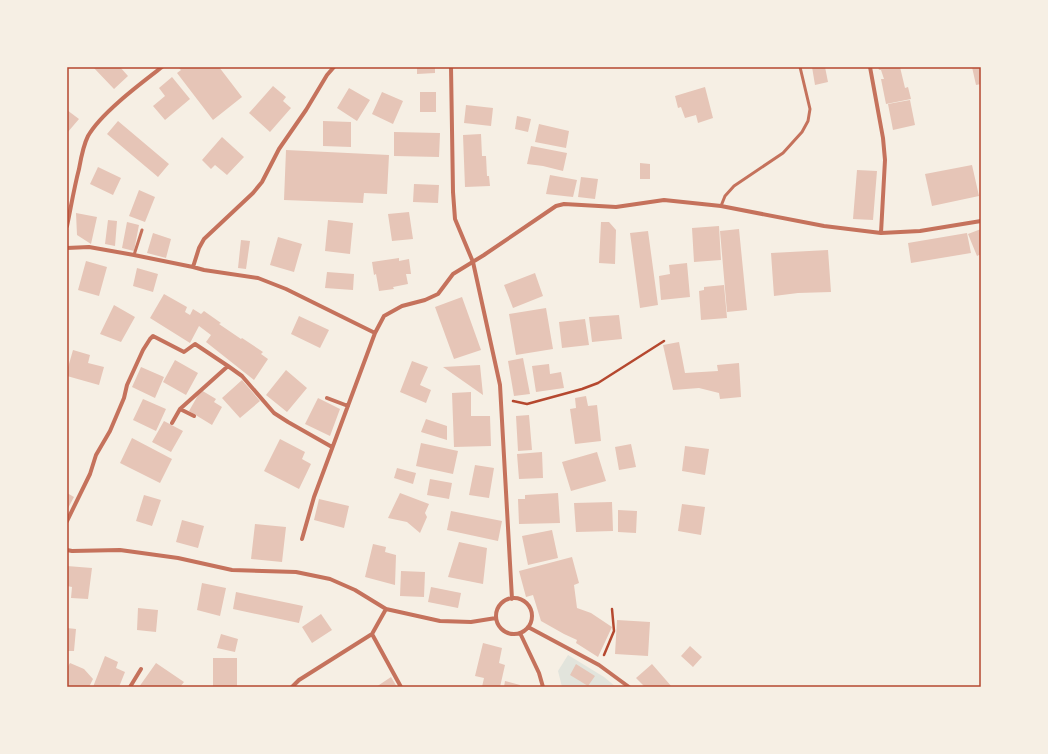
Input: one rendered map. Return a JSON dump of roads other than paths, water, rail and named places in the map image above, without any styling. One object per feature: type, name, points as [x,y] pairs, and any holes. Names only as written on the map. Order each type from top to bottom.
[{"type":"street","points":[[67,226],[83,151],[88,137],[95,126],[106,115],[133,90],[162,67]]},
{"type":"street","points":[[193,267],[199,248],[204,239],[254,193],[262,182],[279,149],[306,110],[327,75],[334,67]]},
{"type":"street","points":[[451,67],[453,192],[455,220],[473,262],[500,385],[512,599]]},
{"type":"street","points":[[870,67],[883,138],[885,160],[881,233]]},
{"type":"street","points":[[302,538],[314,497],[332,447],[375,333],[384,316],[402,306],[425,300],[438,294],[453,274],[484,255],[556,206],[564,204],[616,207],[664,200],[721,206],[824,226],[881,233],[920,231],[981,221]]},
{"type":"street","points":[[67,248],[89,247],[134,254],[204,270],[258,278],[286,289],[375,333]]},
{"type":"street","points":[[67,522],[90,474],[96,455],[110,431],[124,398],[127,384],[143,350],[150,339],[154,336],[184,352],[196,344],[242,376],[274,412],[288,422],[332,447]]},
{"type":"street","points":[[172,423],[180,409],[228,366]]},
{"type":"street","points":[[327,398],[348,406]]},
{"type":"street","points":[[180,409],[194,416]]},
{"type":"street","points":[[67,550],[72,552],[120,550],[178,558],[232,570],[296,572],[330,579],[355,590],[386,609],[440,621],[471,622],[496,618]]},
{"type":"street","points":[[512,599],[523,601],[531,610],[531,622],[528,628],[520,633],[509,634],[504,631],[497,623],[496,618],[499,607],[507,600],[512,599]]},
{"type":"street","points":[[292,687],[299,680],[372,634],[386,609]]},
{"type":"street","points":[[528,628],[600,665],[629,687]]},
{"type":"street","points":[[520,633],[539,673],[543,687]]},
{"type":"street","points":[[372,634],[401,687]]},
{"type":"street","points":[[130,687],[141,669]]},
{"type":"lane","points":[[721,206],[725,196],[734,186],[783,153],[802,132],[808,121],[810,109],[800,67]]},
{"type":"lane","points":[[134,254],[142,230]]}]
